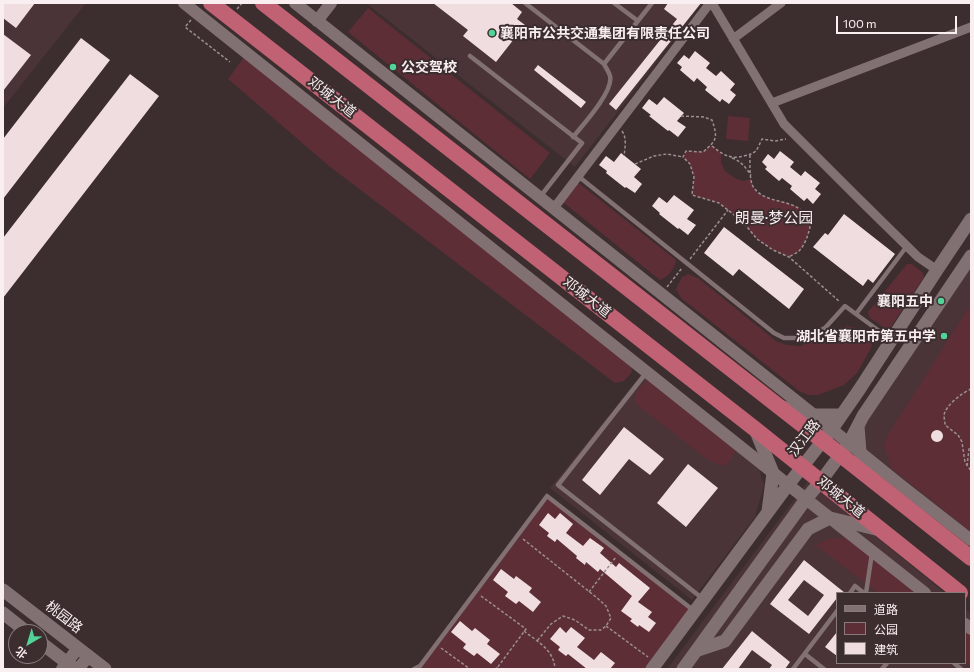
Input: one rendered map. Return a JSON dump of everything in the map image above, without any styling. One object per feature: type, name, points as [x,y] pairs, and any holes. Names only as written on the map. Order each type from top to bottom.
[{"type":"highway","name":"邓城大道","points":[[211,3],[755,429],[959,592]]},
{"type":"highway","points":[[263,3],[777,405],[827,435],[844,449],[877,484],[894,488],[971,558]]},
{"type":"main road","name":"汉江路","points":[[654,666],[788,485],[842,415],[971,219]]},
{"type":"main road","points":[[683,669],[844,449],[863,416],[971,256]]},
{"type":"main road","points":[[777,405],[814,415],[842,415]]},
{"type":"main road","points":[[858,426],[860,452],[877,484]]},
{"type":"main road","points":[[755,429],[774,473],[768,513]]},
{"type":"main road","points":[[698,650],[725,641],[808,529],[830,518],[884,531]]},
{"type":"main road","name":"桃园路","points":[[3,590],[105,669]]},
{"type":"main road","points":[[3,613],[17,624]]},
{"type":"main road","points":[[48,648],[71,667]]},
{"type":"street","points":[[184,3],[924,592]]},
{"type":"street","points":[[295,3],[814,415],[827,435]]},
{"type":"street","points":[[317,20],[331,3]]},
{"type":"street","points":[[554,208],[711,3],[784,124],[918,257],[936,270]]},
{"type":"street","points":[[733,39],[781,3]]},
{"type":"street","points":[[772,103],[971,27]]},
{"type":"street","points":[[529,211],[540,197]]},
{"type":"street","points":[[844,449],[860,452],[894,488],[971,540]]},
{"type":"street","points":[[71,667],[84,652]]},
{"type":"lane","points":[[525,3],[604,64],[610,76],[609,86],[605,96],[573,137]]},
{"type":"lane","points":[[614,3],[638,21]]},
{"type":"lane","points":[[604,64],[652,3]]},
{"type":"lane","points":[[470,56],[582,144],[540,197]]},
{"type":"lane","points":[[578,176],[774,333],[784,338],[802,338],[825,328],[845,306],[891,340]]},
{"type":"lane","points":[[856,314],[907,246]]},
{"type":"lane","points":[[647,372],[558,485],[704,599]]},
{"type":"lane","points":[[414,669],[420,666],[547,496],[695,612]]},
{"type":"lane","points":[[865,592],[872,551]]},
{"type":"lane","points":[[851,592],[855,586],[864,592]]},
{"type":"lane","points":[[793,669],[836,612]]},
{"type":"lane","points":[[805,654],[824,669]]},
{"type":"path","points":[[191,19],[185,27],[230,62]]},
{"type":"path","points":[[681,116],[704,116],[712,120],[716,133],[713,143],[703,152],[686,151],[683,157]]},
{"type":"path","points":[[618,124],[624,133],[626,146],[624,156]]},
{"type":"path","points":[[730,157],[750,155],[756,150],[762,139],[776,141],[794,134]]},
{"type":"path","points":[[711,145],[721,153],[738,160],[751,175]]},
{"type":"path","points":[[635,164],[654,156],[667,154],[683,157],[690,164],[694,177],[692,195],[719,203],[743,222],[757,238],[773,250],[789,257],[845,306]]},
{"type":"path","points":[[750,155],[753,187],[761,195],[772,200],[788,203],[798,208],[806,215],[810,228],[808,237],[799,251],[789,257]]},
{"type":"path","points":[[661,294],[728,210]]},
{"type":"path","points":[[971,389],[963,393],[947,408],[944,415],[945,425],[958,435],[962,442],[965,462],[971,471]]},
{"type":"path","points":[[967,466],[969,449],[971,447]]},
{"type":"path","points":[[518,535],[606,606],[611,618],[606,626],[601,630],[590,630],[575,620],[563,616],[551,624],[537,641]]},
{"type":"path","points":[[589,592],[620,553]]},
{"type":"path","points":[[476,591],[526,629],[496,669]]},
{"type":"path","points":[[606,626],[654,666]]},
{"type":"path","points":[[524,631],[548,650],[555,661],[555,669]]},
{"type":"path","points":[[436,644],[470,669]]},
{"type":"shaded area","points":[[3,3],[86,3],[3,108]]},
{"type":"shaded area","points":[[366,3],[702,3],[575,167]]},
{"type":"shaded area","name":"湖北省襄阳市第五中学","points":[[971,256],[971,540],[860,452],[863,416]]},
{"type":"shaded area","points":[[645,371],[759,469],[764,485],[755,517],[692,600],[550,488]]},
{"type":"shaded area","points":[[808,481],[944,592],[836,592],[836,664],[966,664],[966,610],[971,614],[971,669],[667,669]]},
{"type":"green space","points":[[368,8],[550,153],[530,179],[348,32]]},
{"type":"green space","points":[[247,53],[629,358],[632,372],[624,381],[615,383],[329,166],[228,79]]},
{"type":"green space","points":[[728,116],[750,118],[748,141],[726,139]]},
{"type":"green space","points":[[711,145],[721,153],[721,163],[725,171],[735,178],[743,181],[751,179],[753,188],[758,194],[790,204],[803,212],[808,221],[809,228],[806,241],[798,252],[789,257],[773,250],[757,239],[743,222],[719,203],[692,195],[694,177],[690,164],[683,157],[686,151],[703,152]]},
{"type":"green space","points":[[576,184],[580,184],[676,260],[673,269],[668,275],[660,280],[564,203],[564,199]]},
{"type":"green space","points":[[907,264],[912,264],[923,273],[924,277],[890,328],[884,328],[869,317],[868,312]]},
{"type":"green space","points":[[688,274],[698,278],[776,341],[787,345],[800,346],[833,330],[847,326],[856,328],[870,339],[872,346],[857,373],[844,385],[818,395],[809,395],[799,391],[681,298],[676,289],[682,277]]},
{"type":"green space","name":"湖北省襄阳市第五中学","points":[[971,304],[971,532],[891,468],[884,446],[886,438]]},
{"type":"green space","points":[[654,378],[736,450],[729,462],[723,466],[708,460],[636,404],[635,394],[644,383]]},
{"type":"green space","points":[[547,496],[695,611],[652,669],[414,669],[420,666]]},
{"type":"green space","points":[[853,537],[924,592],[877,592],[816,545],[829,539]]},
{"type":"green space","points":[[966,625],[971,629],[971,666],[966,662]]},
{"type":"building","points":[[3,3],[35,3],[16,28],[3,18]]},
{"type":"building","name":"襄阳市公共交通集团有限责任公司","points":[[433,3],[511,3],[522,12],[517,19],[525,25],[496,62],[463,36],[468,30]]},
{"type":"building","points":[[668,3],[701,3],[616,110],[609,104],[677,19],[664,9]]},
{"type":"building","points":[[3,34],[31,55],[3,91]]},
{"type":"building","points":[[81,38],[110,60],[3,199],[3,139]]},
{"type":"building","points":[[695,51],[710,63],[706,68],[716,76],[721,71],[735,84],[730,90],[736,95],[729,104],[722,99],[720,102],[705,90],[707,87],[697,78],[694,82],[680,70],[682,67],[677,63],[684,55],[689,59]]},
{"type":"building","points":[[538,65],[586,102],[581,108],[534,70]]},
{"type":"building","points":[[130,74],[159,96],[3,298],[3,238]]},
{"type":"building","points":[[664,97],[684,113],[677,121],[686,127],[678,137],[649,116],[651,115],[642,108],[649,99],[657,105]]},
{"type":"building","points":[[780,151],[794,162],[790,167],[801,176],[805,171],[820,183],[815,189],[821,194],[813,204],[807,198],[804,201],[790,189],[792,186],[782,178],[779,181],[765,169],[767,167],[762,162],[768,154],[774,159]]},
{"type":"building","points":[[621,153],[641,169],[634,177],[642,184],[635,193],[626,187],[625,188],[606,173],[607,171],[599,165],[606,156],[614,162]]},
{"type":"building","points":[[674,195],[694,210],[687,219],[696,225],[688,235],[659,214],[660,213],[652,206],[659,197],[667,203]]},
{"type":"building","points":[[844,214],[895,254],[873,283],[868,279],[863,286],[813,247],[825,233],[828,235]]},
{"type":"building","points":[[724,227],[804,289],[789,309],[739,269],[733,276],[704,253]]},
{"type":"building","points":[[624,427],[664,459],[650,475],[629,459],[600,495],[582,480]]},
{"type":"building","points":[[935,430],[939,430],[943,436],[939,442],[935,442],[931,438],[931,434]]},
{"type":"building","points":[[688,464],[718,488],[686,527],[657,503]]},
{"type":"building","points":[[548,513],[555,519],[560,513],[573,524],[566,533],[583,546],[590,538],[604,548],[600,553],[616,567],[619,563],[650,588],[638,602],[652,612],[648,617],[656,623],[649,632],[630,621],[632,619],[621,611],[632,596],[600,569],[598,572],[586,562],[585,565],[557,539],[555,542],[547,536],[549,533],[539,525]]},
{"type":"building","points":[[804,560],[844,592],[836,592],[836,599],[809,634],[770,604]],"holes":[[[804,580],[824,595],[808,616],[788,600]]]},
{"type":"building","points":[[501,569],[514,579],[516,576],[532,588],[529,592],[541,602],[533,612],[519,601],[516,604],[505,596],[508,592],[493,580]]},
{"type":"building","points":[[460,621],[472,631],[475,628],[490,640],[487,644],[500,654],[491,664],[477,653],[474,656],[463,648],[466,644],[451,632]]},
{"type":"building","points":[[560,627],[566,633],[571,627],[585,638],[577,647],[594,660],[601,652],[615,663],[610,669],[587,669],[568,654],[566,656],[558,650],[560,647],[550,639]]},
{"type":"building","points":[[752,631],[790,662],[785,669],[769,669],[772,665],[752,650],[738,669],[722,669]]},
{"type":"building","points":[[836,633],[836,655],[825,647]]},
{"type":"place","name":"襄阳市公共交通集团有限责任公司","points":[[492,33]]},
{"type":"place","name":"公交驾校","points":[[393,67]]},
{"type":"place","name":"襄阳五中","points":[[941,301]]},
{"type":"place","name":"湖北省襄阳市第五中学","points":[[944,336]]},
{"type":"district","name":"朗曼·梦公园","points":[[774,218]]}]
